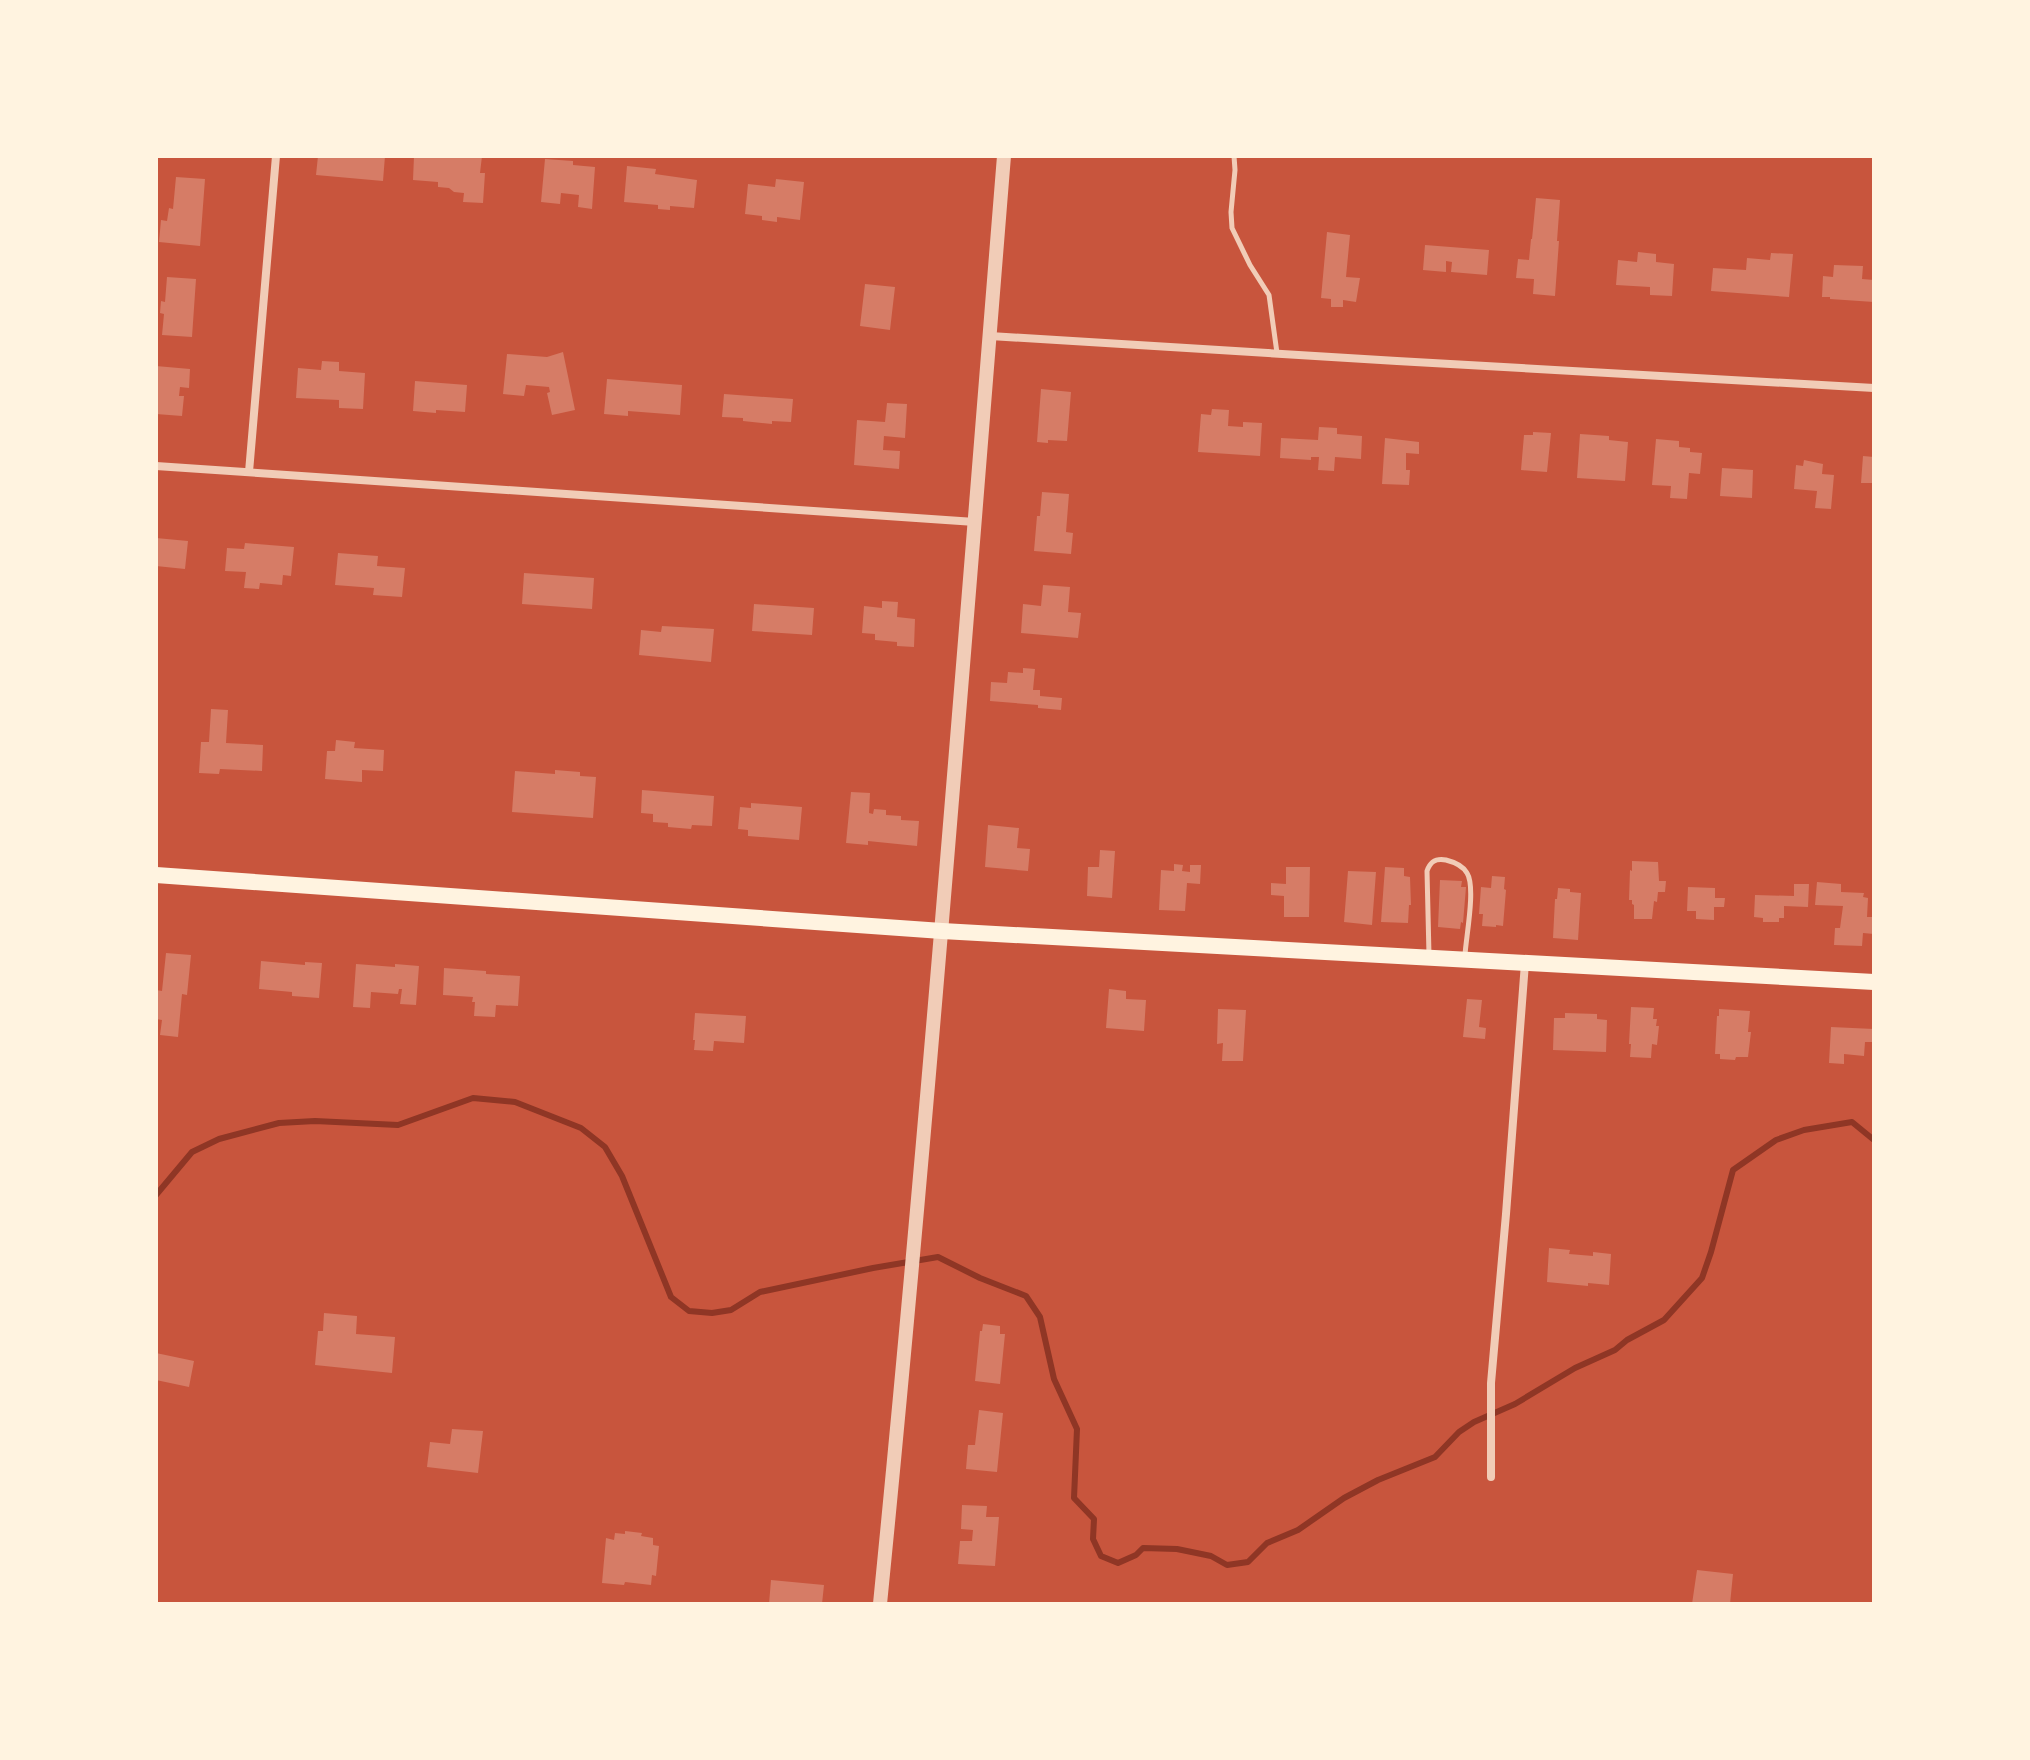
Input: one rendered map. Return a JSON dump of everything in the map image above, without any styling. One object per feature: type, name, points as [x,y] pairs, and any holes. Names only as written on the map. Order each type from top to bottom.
[{"type":"main road","points":[[156,875],[942,931],[1874,982]]},
{"type":"street","points":[[249,472],[276,156]]},
{"type":"street","points":[[880,1604],[942,931],[1004,156]]},
{"type":"street","points":[[990,336],[1874,388]]},
{"type":"street","points":[[156,466],[975,522]]},
{"type":"street","points":[[1491,1477],[1491,1383],[1525,963]]},
{"type":"lane","points":[[1234,156],[1232,228],[1269,295],[1277,354]]},
{"type":"lane","points":[[1429,958],[1427,871],[1438,859],[1460,865],[1470,882],[1464,960]]},
{"type":"building","points":[[318,156],[385,156],[383,181],[316,175]]},
{"type":"building","points":[[414,156],[482,156],[480,173],[485,173],[483,203],[463,202],[464,193],[438,187],[438,182],[413,180]]},
{"type":"building","points":[[545,159],[573,161],[573,165],[595,167],[592,209],[578,207],[579,195],[561,193],[560,204],[541,202]]},
{"type":"building","points":[[627,166],[656,169],[655,174],[697,180],[694,208],[670,206],[670,210],[658,209],[658,205],[624,202]]},
{"type":"building","points":[[176,177],[205,179],[200,246],[159,242],[161,220],[167,221],[169,208],[173,209]]},
{"type":"building","points":[[776,179],[804,182],[800,220],[777,217],[777,222],[745,214],[748,184],[775,187]]},
{"type":"building","points":[[1536,198],[1560,200],[1555,296],[1533,294],[1534,279],[1516,278],[1518,259],[1529,260]]},
{"type":"building","points":[[1327,232],[1350,235],[1346,277],[1360,278],[1356,302],[1343,300],[1343,307],[1331,307],[1331,299],[1321,298]]},
{"type":"building","points":[[1425,245],[1489,250],[1487,275],[1451,272],[1452,262],[1446,261],[1446,272],[1423,270]]},
{"type":"building","points":[[1638,252],[1656,254],[1656,262],[1674,264],[1672,296],[1650,295],[1650,287],[1616,285],[1618,260],[1637,262]]},
{"type":"building","points":[[1771,253],[1793,254],[1789,297],[1711,291],[1713,268],[1746,270],[1747,258],[1770,260]]},
{"type":"building","points":[[1834,265],[1863,266],[1862,279],[1874,280],[1874,302],[1822,297],[1823,276],[1833,277]]},
{"type":"building","points":[[167,277],[196,279],[192,337],[162,335],[164,314],[160,313],[161,301],[165,302]]},
{"type":"building","points":[[865,284],[895,287],[890,330],[860,326]]},
{"type":"building","points":[[563,352],[575,410],[552,415],[547,393],[550,392],[549,387],[526,385],[524,396],[503,394],[507,354],[547,357]]},
{"type":"building","points":[[322,361],[339,362],[339,371],[365,373],[363,409],[339,408],[339,400],[296,398],[298,368],[321,370]]},
{"type":"building","points":[[156,366],[190,369],[189,388],[180,387],[179,396],[184,396],[182,416],[156,414]]},
{"type":"building","points":[[607,379],[682,385],[680,415],[628,411],[628,416],[604,414]]},
{"type":"building","points":[[415,381],[467,385],[465,412],[413,411]]},
{"type":"building","points":[[1041,389],[1071,392],[1067,441],[1037,442]]},
{"type":"building","points":[[724,394],[793,399],[791,422],[772,421],[772,424],[722,417]]},
{"type":"building","points":[[887,403],[907,404],[905,438],[884,436],[883,450],[900,451],[899,469],[854,465],[857,420],[885,422]]},
{"type":"building","points":[[1212,409],[1229,410],[1228,426],[1243,427],[1243,422],[1262,423],[1260,456],[1198,452],[1201,414],[1211,415]]},
{"type":"building","points":[[1319,427],[1337,428],[1337,434],[1362,436],[1361,459],[1335,457],[1334,471],[1318,470],[1319,457],[1311,457],[1311,460],[1280,458],[1281,438],[1318,440]]},
{"type":"building","points":[[1533,432],[1551,433],[1547,472],[1521,470],[1524,435],[1533,435]]},
{"type":"building","points":[[1580,434],[1609,436],[1609,440],[1628,442],[1625,481],[1577,478]]},
{"type":"building","points":[[1385,438],[1419,442],[1419,454],[1406,453],[1409,485],[1382,484]]},
{"type":"building","points":[[1656,439],[1679,441],[1679,447],[1702,453],[1700,474],[1689,473],[1687,499],[1670,498],[1671,486],[1652,485]]},
{"type":"building","points":[[1863,456],[1874,457],[1874,483],[1861,483]]},
{"type":"building","points":[[1804,460],[1823,464],[1822,474],[1834,475],[1831,509],[1815,508],[1817,491],[1794,489],[1796,465],[1803,466]]},
{"type":"building","points":[[1722,468],[1753,470],[1752,498],[1720,496]]},
{"type":"building","points":[[1042,492],[1069,494],[1066,532],[1073,533],[1071,554],[1034,551]]},
{"type":"building","points":[[156,538],[188,541],[185,569],[156,566]]},
{"type":"building","points":[[245,543],[294,547],[291,576],[283,575],[282,585],[260,583],[259,589],[244,588],[246,572],[225,571],[227,548],[244,549]]},
{"type":"building","points":[[338,553],[378,556],[377,566],[405,568],[402,597],[373,595],[374,588],[335,585]]},
{"type":"building","points":[[524,573],[594,578],[592,609],[522,604]]},
{"type":"building","points":[[1043,585],[1070,587],[1068,612],[1081,613],[1078,638],[1021,633],[1023,604],[1041,606]]},
{"type":"building","points":[[882,601],[898,602],[897,617],[915,619],[914,647],[897,646],[897,642],[875,640],[875,634],[862,633],[864,606],[882,608]]},
{"type":"building","points":[[754,604],[814,608],[812,635],[752,631]]},
{"type":"building","points":[[662,626],[714,629],[711,662],[639,655],[641,630],[661,632]]},
{"type":"building","points":[[1023,668],[1035,669],[1033,690],[1040,690],[1040,696],[1062,698],[1061,710],[990,701],[991,682],[1007,683],[1008,672],[1023,673]]},
{"type":"building","points":[[211,709],[228,710],[226,743],[263,745],[262,771],[220,769],[219,774],[199,773],[201,742],[209,742]]},
{"type":"building","points":[[336,740],[355,742],[354,748],[384,750],[383,771],[362,770],[362,782],[325,779],[327,751],[335,751]]},
{"type":"building","points":[[555,770],[596,777],[593,818],[512,812],[515,771],[555,774]]},
{"type":"building","points":[[642,790],[714,796],[712,826],[692,825],[691,829],[653,822],[653,814],[641,813]]},
{"type":"building","points":[[851,792],[870,793],[869,813],[873,814],[874,809],[886,810],[886,815],[901,816],[901,820],[919,821],[917,846],[868,841],[868,845],[846,843]]},
{"type":"building","points":[[751,803],[802,807],[799,840],[748,836],[748,830],[738,829],[740,807],[751,808]]},
{"type":"building","points":[[988,825],[1019,828],[1017,848],[1030,849],[1028,871],[985,867]]},
{"type":"building","points":[[1100,850],[1115,851],[1112,898],[1087,896],[1088,867],[1099,867]]},
{"type":"building","points":[[1632,861],[1658,862],[1659,881],[1666,881],[1665,892],[1658,892],[1657,902],[1654,901],[1652,919],[1634,919],[1634,905],[1629,900]]},
{"type":"building","points":[[1174,864],[1183,865],[1182,871],[1190,872],[1190,865],[1201,865],[1200,884],[1187,883],[1185,911],[1159,910],[1161,870],[1174,871]]},
{"type":"building","points":[[1286,867],[1310,867],[1309,917],[1284,917],[1284,896],[1271,895],[1271,883],[1286,884]]},
{"type":"building","points":[[1385,867],[1404,868],[1404,876],[1410,877],[1408,923],[1381,922]]},
{"type":"building","points":[[1348,871],[1376,872],[1372,925],[1344,922]]},
{"type":"building","points":[[1492,876],[1505,877],[1503,926],[1482,926],[1483,914],[1479,914],[1481,887],[1491,888]]},
{"type":"building","points":[[1440,880],[1462,881],[1461,887],[1466,887],[1460,929],[1438,927]]},
{"type":"building","points":[[1817,882],[1841,884],[1841,892],[1864,893],[1863,897],[1868,898],[1867,917],[1874,917],[1874,934],[1863,933],[1862,946],[1834,945],[1835,928],[1840,928],[1843,906],[1815,905]]},
{"type":"building","points":[[1794,884],[1809,884],[1808,907],[1784,906],[1784,918],[1779,918],[1779,922],[1763,922],[1763,918],[1754,917],[1755,895],[1794,896]]},
{"type":"building","points":[[1688,887],[1715,888],[1715,898],[1725,898],[1724,907],[1714,907],[1714,920],[1696,919],[1696,911],[1687,911]]},
{"type":"building","points":[[1558,888],[1581,893],[1578,940],[1553,938]]},
{"type":"building","points":[[166,953],[191,955],[187,995],[182,994],[178,1037],[160,1035],[162,1020],[156,1019],[156,990],[162,991]]},
{"type":"building","points":[[261,961],[305,965],[305,962],[322,963],[319,998],[259,989]]},
{"type":"building","points":[[356,964],[419,966],[416,1005],[400,1004],[402,989],[399,989],[398,994],[371,992],[370,1008],[353,1007]]},
{"type":"building","points":[[444,968],[520,976],[518,1006],[496,1005],[495,1017],[474,1016],[473,997],[443,995]]},
{"type":"building","points":[[1109,989],[1126,991],[1126,999],[1146,1000],[1144,1031],[1106,1028]]},
{"type":"building","points":[[1467,999],[1482,1000],[1479,1027],[1486,1028],[1485,1039],[1463,1037]]},
{"type":"building","points":[[1631,1007],[1654,1008],[1653,1019],[1657,1019],[1656,1026],[1659,1026],[1657,1045],[1652,1044],[1651,1058],[1630,1057]]},
{"type":"building","points":[[1218,1009],[1246,1010],[1243,1061],[1222,1061],[1223,1043],[1217,1044]]},
{"type":"building","points":[[1719,1009],[1750,1011],[1748,1057],[1720,1059],[1720,1054],[1715,1054]]},
{"type":"building","points":[[695,1013],[746,1016],[744,1043],[714,1041],[713,1051],[694,1050]]},
{"type":"building","points":[[1565,1013],[1597,1014],[1597,1019],[1607,1020],[1606,1052],[1553,1050],[1554,1018],[1565,1018]]},
{"type":"building","points":[[1831,1027],[1874,1029],[1874,1042],[1865,1042],[1864,1056],[1844,1054],[1844,1064],[1829,1063]]},
{"type":"building","points":[[1549,1248],[1570,1250],[1569,1254],[1611,1254],[1609,1285],[1547,1282]]},
{"type":"building","points":[[324,1313],[357,1316],[356,1334],[395,1337],[392,1373],[315,1365],[318,1331],[323,1331]]},
{"type":"building","points":[[983,1324],[1000,1326],[1000,1334],[1005,1334],[1000,1384],[975,1381]]},
{"type":"building","points":[[156,1353],[194,1361],[189,1387],[156,1380]]},
{"type":"building","points":[[979,1410],[1003,1413],[997,1472],[966,1469],[968,1445],[975,1445]]},
{"type":"building","points":[[452,1429],[483,1431],[478,1473],[427,1467],[430,1442],[450,1444]]},
{"type":"building","points":[[962,1505],[987,1506],[986,1517],[999,1517],[995,1566],[958,1564],[960,1541],[972,1541],[973,1530],[961,1529]]},
{"type":"building","points":[[625,1531],[642,1533],[641,1536],[653,1538],[653,1545],[659,1546],[656,1576],[652,1575],[651,1585],[602,1583],[606,1538],[614,1540],[615,1533],[625,1534]]},
{"type":"building","points":[[1697,1570],[1733,1574],[1730,1604],[1692,1604]]},
{"type":"building","points":[[771,1580],[824,1585],[822,1604],[769,1604]]},
{"type":"waterway","points":[[156,1195],[192,1152],[219,1139],[279,1123],[315,1121],[398,1125],[473,1098],[515,1102],[581,1128],[605,1147],[622,1176],[671,1297],[689,1311],[712,1313],[731,1310],[760,1292],[938,1257],[1026,1296],[1040,1317],[1054,1379],[1077,1429],[1074,1498],[1094,1519],[1093,1539],[1101,1556],[1118,1563],[1136,1555],[1143,1548],[1177,1549],[1211,1556],[1227,1565],[1248,1562],[1267,1543],[1298,1530],[1344,1498],[1378,1480],[1435,1457],[1459,1432],[1474,1422],[1515,1404],[1664,1320],[1702,1278],[1733,1170],[1776,1140],[1804,1130],[1852,1122],[1874,1140]]}]
